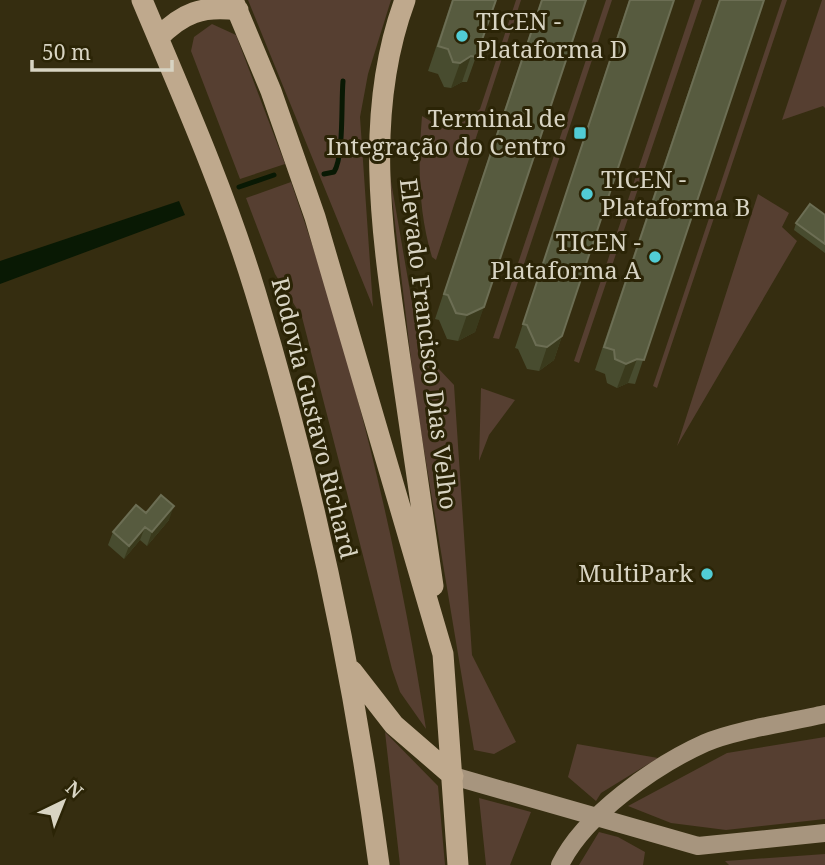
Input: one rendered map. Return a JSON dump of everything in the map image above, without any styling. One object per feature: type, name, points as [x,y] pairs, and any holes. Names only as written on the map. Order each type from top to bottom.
[{"type":"highway","points":[[127,0],[195,125]]},
{"type":"highway","name":"Rodovia Gustavo Richard","points":[[142,0],[195,125],[255,289],[297,440],[347,664],[365,759],[379,865]]},
{"type":"highway","name":"Elevado Francisco Dias Velho","points":[[405,0],[392,50],[381,117],[380,202],[383,239],[443,653]]},
{"type":"highway","points":[[158,38],[173,22],[193,11],[236,5],[271,91],[315,217],[443,653],[458,865]]},
{"type":"highway","points":[[347,664],[394,725],[453,776]]},
{"type":"main road","points":[[560,865],[582,832],[596,817],[664,767],[707,742],[825,714]]},
{"type":"main road","points":[[453,776],[698,846],[825,833]]},
{"type":"shaded area","points":[[248,0],[391,0],[368,74],[360,117],[373,307]]},
{"type":"shaded area","points":[[516,0],[521,0],[436,260],[432,257],[427,239],[422,205],[422,116],[432,122],[448,125],[463,122],[480,109]]},
{"type":"shaded area","points":[[606,0],[612,0],[499,339],[493,338]]},
{"type":"shaded area","points":[[695,0],[702,0],[579,363],[574,361]]},
{"type":"shaded area","points":[[782,0],[787,0],[657,388],[653,386]]},
{"type":"shaded area","points":[[822,0],[825,0],[825,108],[823,106],[782,120]]},
{"type":"shaded area","points":[[212,24],[236,35],[285,164],[240,179],[191,51],[194,37]]},
{"type":"shaded area","points":[[388,164],[420,349],[454,385],[472,655],[516,742],[494,754],[474,750],[416,402]]},
{"type":"shaded area","points":[[291,182],[334,316],[371,452],[402,590],[426,729],[400,692],[392,669],[302,317],[275,274],[246,198]]},
{"type":"shaded area","points":[[758,194],[789,213],[782,227],[797,241],[677,446]]},
{"type":"shaded area","points":[[179,201],[185,215],[0,284],[0,261]]},
{"type":"shaded area","points":[[481,388],[515,400],[489,435],[479,461]]},
{"type":"shaded area","points":[[385,732],[438,786],[445,865],[400,865]]},
{"type":"shaded area","points":[[825,737],[825,819],[726,830],[671,823],[628,806],[727,753]]},
{"type":"shaded area","points":[[577,744],[658,758],[601,793],[596,801],[568,777]]},
{"type":"shaded area","points":[[479,798],[531,812],[510,865],[486,865]]},
{"type":"shaded area","points":[[599,832],[618,837],[645,852],[643,865],[579,865]]},
{"type":"shaded area","points":[[825,854],[825,865],[729,865],[725,861]]},
{"type":"building","name":"TICEN - Plataforma D","points":[[453,0],[496,0],[476,57],[471,56],[460,63],[453,62],[448,49],[438,46]]},
{"type":"building","points":[[542,0],[586,0],[484,307],[467,315],[456,313],[448,295],[444,294]]},
{"type":"building","name":"TICEN - Plataforma B","points":[[630,0],[674,0],[562,336],[547,347],[536,345],[527,325],[523,324]]},
{"type":"building","name":"TICEN - Plataforma A","points":[[720,0],[764,0],[644,360],[637,359],[626,364],[615,359],[614,350],[604,347]]},
{"type":"building","points":[[810,204],[825,215],[825,244],[796,223]]},
{"type":"building","points":[[161,495],[174,506],[152,532],[145,527],[129,546],[113,532],[136,505],[146,513]]},
{"type":"waterway","points":[[324,174],[334,172],[337,164],[342,129],[343,81]]},
{"type":"waterway","points":[[239,187],[274,175]]},
{"type":"place","name":"TICEN - Plataforma D","points":[[462,36]]},
{"type":"place","name":"Terminal de Integração do Centro","points":[[580,133]]},
{"type":"place","name":"TICEN - Plataforma B","points":[[587,194]]},
{"type":"place","name":"TICEN - Plataforma A","points":[[655,257]]},
{"type":"place","name":"MultiPark","points":[[707,574]]}]
